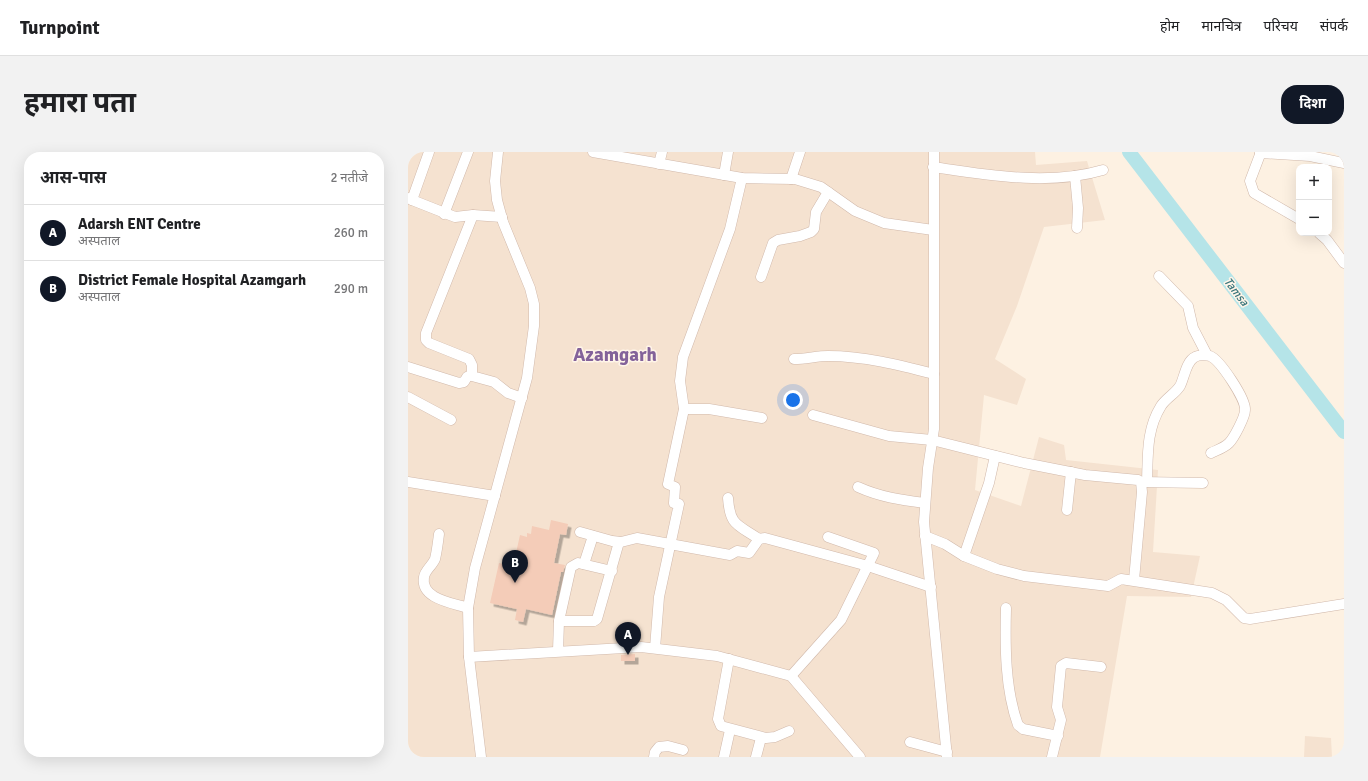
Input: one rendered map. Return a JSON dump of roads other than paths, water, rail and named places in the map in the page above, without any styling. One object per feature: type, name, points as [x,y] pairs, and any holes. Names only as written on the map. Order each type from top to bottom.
[{"type":"street","points":[[429,152],[410,199],[444,214],[455,217],[473,215],[502,217]]},
{"type":"street","points":[[444,214],[468,152]]},
{"type":"street","points":[[481,757],[469,657],[468,608],[475,568],[527,378],[534,326],[534,304],[530,288],[502,217],[497,200],[495,181],[498,152]]},
{"type":"street","points":[[593,152],[742,178],[791,179],[821,187],[855,211],[884,223],[933,230]]},
{"type":"street","points":[[659,164],[662,152]]},
{"type":"street","points":[[724,175],[728,152]]},
{"type":"street","points":[[791,179],[800,152]]},
{"type":"street","points":[[910,742],[947,754],[924,522],[934,429],[934,152]]},
{"type":"street","points":[[1296,217],[1254,193],[1250,181],[1261,152],[1310,156],[1344,163]]},
{"type":"street","points":[[933,167],[1004,176],[1047,178],[1075,176],[1103,170]]},
{"type":"street","points":[[1075,176],[1078,208],[1077,228]]},
{"type":"street","points":[[655,648],[659,597],[679,504],[674,503],[675,487],[668,484],[684,409],[680,381],[683,357],[730,228],[742,178]]},
{"type":"street","points":[[761,277],[772,243],[778,240],[800,236],[811,232],[814,228],[816,212],[828,192]]},
{"type":"street","points":[[408,367],[459,384],[464,382],[467,377],[471,375],[472,365],[469,359],[429,343],[425,336],[473,215]]},
{"type":"street","points":[[1322,236],[1344,263]]},
{"type":"street","points":[[1159,276],[1188,306],[1193,328],[1207,355]]},
{"type":"street","points":[[1134,580],[1148,438],[1158,413],[1166,400],[1179,387],[1192,359],[1197,356],[1207,355],[1215,359],[1242,396],[1245,411],[1229,443],[1211,453]]},
{"type":"street","points":[[794,359],[822,356],[845,357],[880,361],[934,374]]},
{"type":"street","points":[[471,375],[494,382],[508,393],[522,398]]},
{"type":"street","points":[[408,397],[451,420]]},
{"type":"street","points":[[684,409],[709,410],[762,418]]},
{"type":"street","points":[[813,415],[889,436],[932,440],[996,456],[1104,478],[1134,479],[1144,482],[1203,483]]},
{"type":"street","points":[[964,556],[989,483],[996,456]]},
{"type":"street","points":[[1067,510],[1071,472]]},
{"type":"street","points":[[408,482],[495,496]]},
{"type":"street","points":[[858,487],[887,498],[925,503]]},
{"type":"street","points":[[728,498],[729,515],[732,520],[758,539],[765,538],[868,566],[931,587]]},
{"type":"street","points":[[580,532],[619,542],[637,538],[730,555],[737,551],[749,553],[758,539]]},
{"type":"street","points":[[439,534],[435,559],[424,576],[426,590],[437,598],[468,608]]},
{"type":"street","points":[[584,564],[593,536]]},
{"type":"street","points":[[925,536],[945,544],[964,556],[997,569],[1024,576],[1108,586],[1119,579],[1134,580],[1184,590],[1212,593],[1226,600],[1244,618],[1250,619],[1344,604]]},
{"type":"street","points":[[791,676],[837,626],[874,553],[828,537]]},
{"type":"street","points":[[559,621],[594,621],[597,619],[612,571],[619,542]]},
{"type":"street","points":[[558,651],[559,621],[571,567],[575,563],[612,571]]},
{"type":"street","points":[[1006,608],[1005,636],[1009,679],[1018,725],[1023,729],[1058,736]]},
{"type":"street","points":[[469,657],[641,647],[729,659],[791,676],[860,757]]},
{"type":"street","points":[[729,659],[718,719],[721,726],[730,730],[761,738],[775,737],[789,731]]},
{"type":"street","points":[[1052,757],[1062,720],[1057,707],[1061,666],[1066,663],[1101,667]]},
{"type":"street","points":[[724,757],[730,730]]},
{"type":"street","points":[[756,757],[761,738]]},
{"type":"street","points":[[654,757],[655,752],[659,747],[668,746],[683,750]]},
{"type":"waterway","name":"Tamsa","points":[[1129,152],[1344,432]]},
{"type":"place","name":"District Female Hospital Azamgarh","points":[[515,583]]},
{"type":"place","name":"Adarsh ENT Centre","points":[[628,655]]},
{"type":"district","name":"Azamgarh","points":[[615,355]]}]
